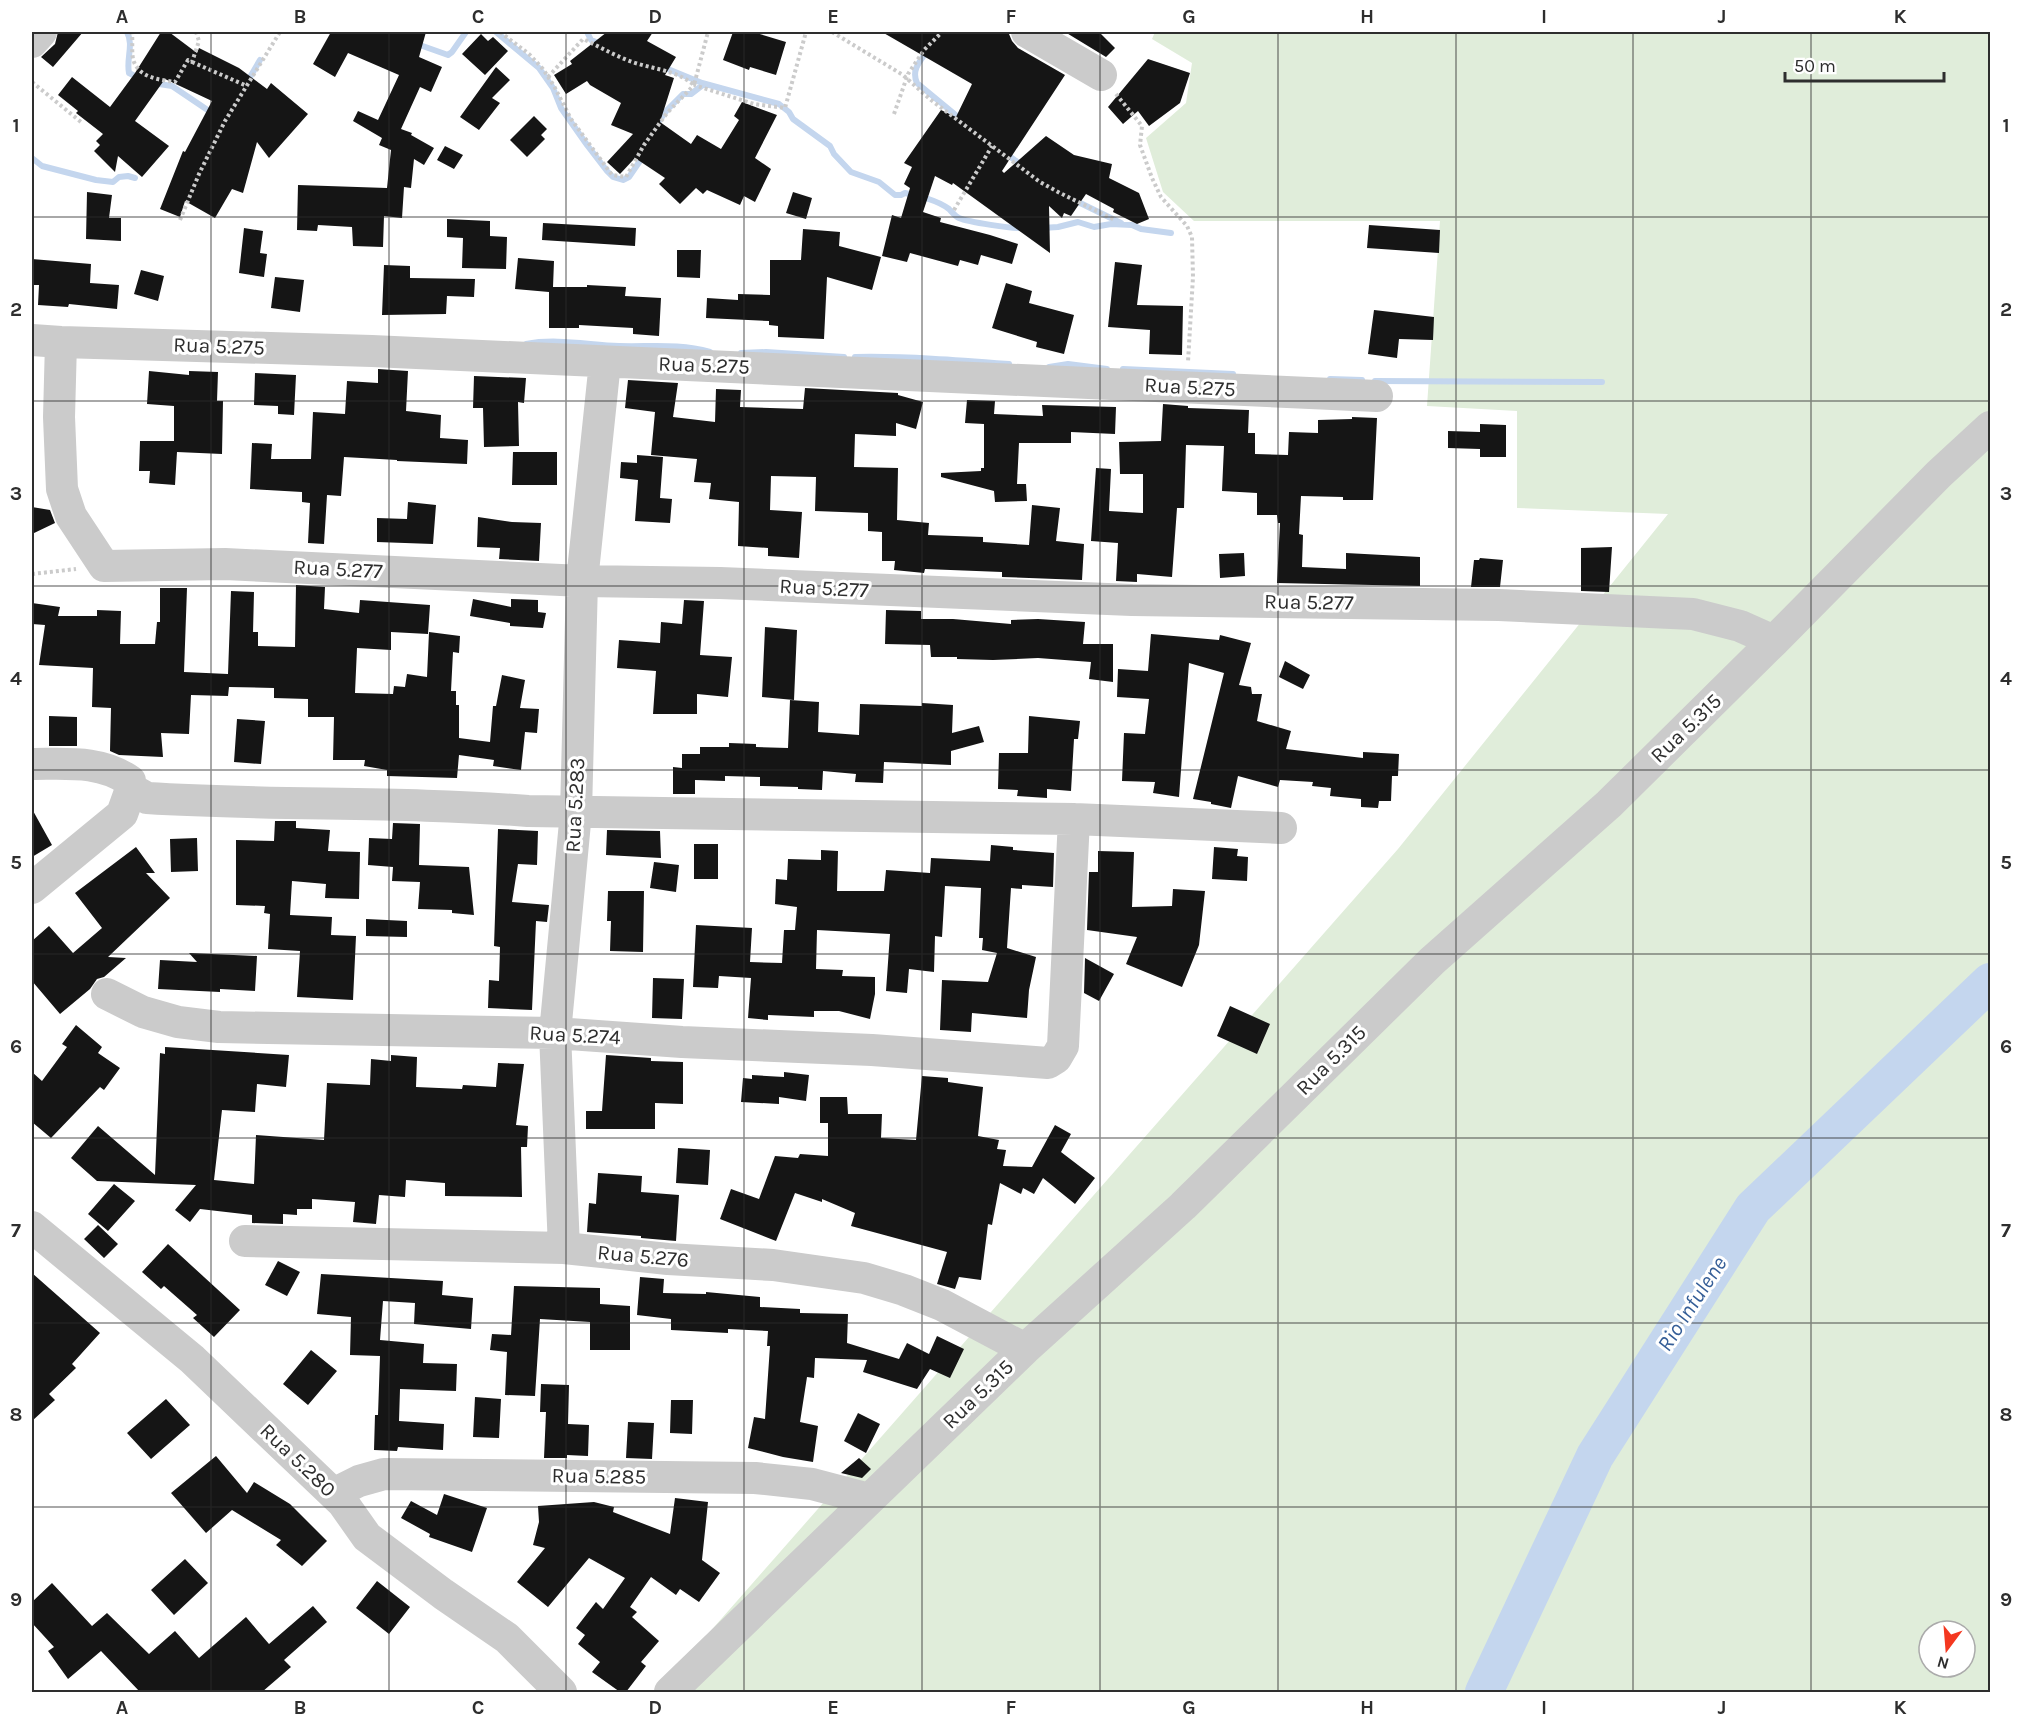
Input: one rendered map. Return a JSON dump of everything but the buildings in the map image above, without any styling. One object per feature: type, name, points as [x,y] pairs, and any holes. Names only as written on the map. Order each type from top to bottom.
[{"type":"street","points":[[32,42],[41,32]]},
{"type":"street","points":[[1027,32],[1101,75]]},
{"type":"street","points":[[46,341],[59,417],[62,489],[71,516],[104,566]]},
{"type":"street","name":"Rua 5.275","points":[[46,341],[372,351],[1377,396]]},
{"type":"street","name":"Rua 5.283","points":[[564,1248],[555,1033],[576,812],[582,581],[605,362]]},
{"type":"street","name":"Rua 5.315","points":[[670,1692],[1025,1349],[1183,1206],[1432,961],[1609,804],[1939,474],[1990,427]]},
{"type":"street","name":"Rua 5.277","points":[[104,566],[225,564],[582,581],[720,583],[1132,600],[1499,605],[1693,614],[1740,627],[1774,641]]},
{"type":"street","points":[[32,764],[101,766],[130,781],[131,789],[122,814],[32,888]]},
{"type":"street","points":[[131,789],[147,798],[164,799],[472,807],[528,811],[1074,819],[1281,828]]},
{"type":"street","name":"Rua 5.274","points":[[107,994],[143,1012],[178,1022],[219,1027],[555,1033],[872,1050],[1048,1063],[1056,1058],[1063,1046],[1074,819]]},
{"type":"street","name":"Rua 5.280","points":[[32,1227],[192,1359],[343,1503],[367,1537],[442,1594],[499,1632],[521,1650],[561,1692]]},
{"type":"street","name":"Rua 5.276","points":[[245,1241],[564,1248],[668,1259],[773,1265],[864,1278],[904,1290],[942,1305],[1025,1349]]},
{"type":"street","name":"Rua 5.285","points":[[343,1503],[343,1489],[359,1480],[384,1474],[755,1478],[813,1484],[869,1499]]},
{"type":"path","points":[[130,32],[134,62],[141,72],[153,78],[175,82],[188,60],[247,86]]},
{"type":"path","points":[[192,62],[199,42],[196,32]]},
{"type":"path","points":[[180,220],[215,141],[280,32]]},
{"type":"path","points":[[500,32],[529,54],[548,77],[571,119],[612,175],[626,177],[644,145],[667,113],[694,85],[708,32]]},
{"type":"path","points":[[548,77],[583,39],[628,60],[675,74],[694,85],[754,104],[785,108],[806,32]]},
{"type":"path","points":[[832,32],[907,78],[931,100],[992,146],[1060,193],[1115,220]]},
{"type":"path","points":[[894,114],[916,61],[942,32]]},
{"type":"path","points":[[1101,75],[1142,126],[1140,145],[1152,178],[1161,197],[1187,226],[1192,237],[1193,277],[1190,351],[1187,368],[1190,387]]},
{"type":"path","points":[[32,82],[81,122]]},
{"type":"path","points":[[954,210],[992,146]]},
{"type":"path","points":[[32,574],[104,566]]},
{"type":"green space","points":[[1155,32],[1990,32],[1990,1692],[657,1692],[1398,849],[1668,514],[1517,508],[1517,411],[1427,406],[1440,221],[1194,221],[1163,192],[1146,138],[1186,103],[1192,63],[1152,39]]},
{"type":"waterway","points":[[127,32],[130,42],[129,73],[141,79]]},
{"type":"waterway","points":[[417,44],[448,55],[466,32]]},
{"type":"waterway","points":[[496,32],[539,68],[553,88],[561,108],[613,177],[623,180],[629,177],[644,155]]},
{"type":"waterway","points":[[587,32],[591,40],[601,44]]},
{"type":"waterway","points":[[928,50],[916,70],[917,83],[963,121]]},
{"type":"waterway","points":[[246,84],[260,60]]},
{"type":"waterway","points":[[663,67],[702,83],[779,104],[789,112],[793,119],[830,146],[834,154],[851,172],[879,182],[895,195],[905,193],[922,197],[944,206],[964,220],[1023,228]]},
{"type":"waterway","points":[[153,83],[172,86],[212,113]]},
{"type":"waterway","points":[[659,121],[683,94],[691,94],[704,84]]},
{"type":"waterway","points":[[1005,153],[1023,166]]},
{"type":"waterway","points":[[32,158],[42,166],[96,180],[113,182],[119,177],[135,178]]},
{"type":"waterway","points":[[1074,200],[1121,223]]},
{"type":"waterway","points":[[1042,228],[1078,222],[1094,227],[1111,224],[1132,225],[1141,229],[1171,233]]},
{"type":"waterway","points":[[526,344],[561,342],[619,346],[676,346],[710,352]]},
{"type":"waterway","points":[[741,353],[766,352],[844,357]]},
{"type":"waterway","points":[[855,357],[1009,364]]},
{"type":"waterway","points":[[1049,367],[1068,364],[1107,369]]},
{"type":"waterway","points":[[1123,369],[1233,374]]},
{"type":"waterway","points":[[1330,379],[1362,380]]},
{"type":"waterway","points":[[1375,381],[1602,382]]},
{"type":"waterway","name":"Rio Infulene","points":[[1484,1692],[1595,1456],[1753,1208],[1990,982]]}]
